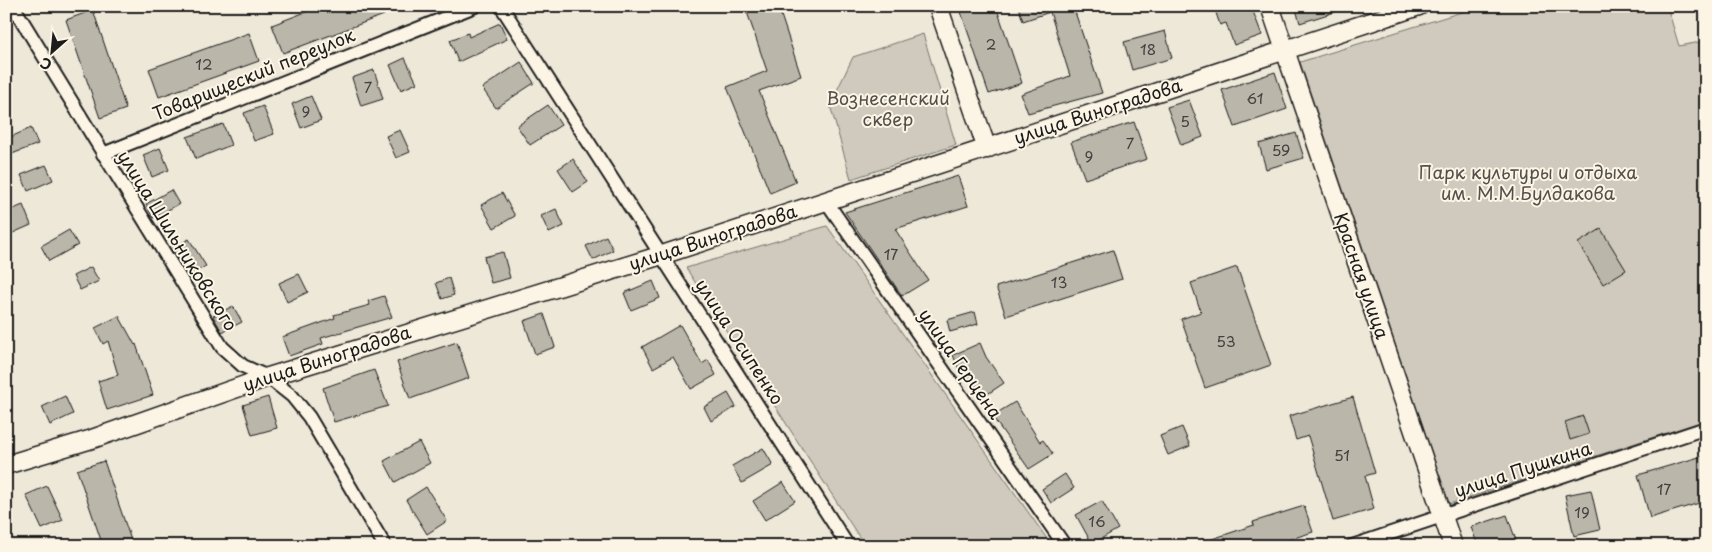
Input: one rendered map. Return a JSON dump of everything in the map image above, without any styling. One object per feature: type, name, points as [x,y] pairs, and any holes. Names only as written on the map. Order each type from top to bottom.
[{"type":"street","name":"улица Шильниковского","points":[[13,6],[222,348],[243,366],[268,377],[292,396],[308,416],[385,546]]},
{"type":"street","name":"Товарищеский переулок","points":[[103,154],[475,6]]},
{"type":"street","name":"улица Осипенко","points":[[501,6],[848,546]]},
{"type":"street","points":[[938,6],[987,149]]},
{"type":"street","name":"Красная улица","points":[[1270,6],[1452,546]]},
{"type":"street","name":"улица Виноградова","points":[[6,465],[92,438],[268,377],[662,255],[1419,6]]},
{"type":"street","name":"улица Герцена","points":[[826,201],[1065,546]]},
{"type":"street","name":"улица Пушкина","points":[[1352,546],[1706,428]]},
{"type":"green space","name":"Парк культуры и отдыха им. М.М.Булдакова","points":[[1481,6],[1626,6],[1628,10],[1639,6],[1667,6],[1679,46],[1706,41],[1706,420],[1449,504],[1300,62]]},
{"type":"green space","name":"Вознесенский сквер","points":[[923,34],[956,145],[851,179],[830,105],[853,57]]},
{"type":"green space","points":[[827,226],[1052,546],[865,546],[686,268]]},
{"type":"building","points":[[321,6],[380,6],[384,15],[283,53],[272,25]]},
{"type":"building","points":[[745,6],[778,6],[801,76],[759,91],[796,182],[770,193],[727,87],[767,71]]},
{"type":"building","points":[[959,6],[996,6],[1022,83],[989,94]]},
{"type":"building","points":[[1018,6],[1073,6],[1102,93],[1028,113],[1021,94],[1070,76],[1050,12],[1023,21]]},
{"type":"building","points":[[1234,6],[1251,6],[1262,35],[1234,45],[1226,23],[1220,25],[1216,13]]},
{"type":"building","points":[[1295,6],[1344,6],[1344,9],[1300,23]]},
{"type":"building","points":[[93,10],[126,109],[100,118],[66,20]]},
{"type":"building","points":[[500,23],[507,39],[458,62],[450,40],[468,33],[469,37]]},
{"type":"building","points":[[1165,31],[1172,58],[1132,70],[1124,42]]},
{"type":"building","points":[[249,33],[259,61],[159,97],[149,69]]},
{"type":"building","points":[[405,58],[417,83],[401,90],[390,65]]},
{"type":"building","points":[[521,62],[534,83],[496,108],[482,88]]},
{"type":"building","points":[[374,70],[383,99],[361,106],[352,78]]},
{"type":"building","points":[[1275,72],[1287,109],[1235,127],[1222,90]]},
{"type":"building","points":[[311,96],[321,120],[301,128],[292,104]]},
{"type":"building","points":[[1189,100],[1203,137],[1181,145],[1167,107]]},
{"type":"building","points":[[548,105],[561,125],[530,145],[517,126]]},
{"type":"building","points":[[263,106],[274,134],[254,141],[244,113]]},
{"type":"building","points":[[1134,122],[1147,159],[1085,179],[1071,142]]},
{"type":"building","points":[[223,124],[231,145],[196,159],[187,137]]},
{"type":"building","points":[[31,128],[38,144],[12,154],[6,139]]},
{"type":"building","points":[[400,130],[410,152],[396,158],[386,136]]},
{"type":"building","points":[[1296,133],[1304,158],[1266,169],[1259,144]]},
{"type":"building","points":[[160,148],[169,170],[152,177],[143,155]]},
{"type":"building","points":[[573,159],[588,182],[573,192],[558,169]]},
{"type":"building","points":[[46,165],[53,180],[28,191],[21,175]]},
{"type":"building","points":[[958,176],[968,206],[895,229],[928,280],[902,296],[845,212]]},
{"type":"building","points":[[171,190],[179,204],[153,218],[146,204]]},
{"type":"building","points":[[502,193],[515,216],[494,228],[481,205]]},
{"type":"building","points":[[23,205],[31,225],[6,236],[6,212]]},
{"type":"building","points":[[556,209],[564,226],[549,233],[541,216]]},
{"type":"building","points":[[1601,229],[1626,270],[1603,284],[1578,243]]},
{"type":"building","points":[[69,230],[78,245],[49,261],[41,246]]},
{"type":"building","points":[[606,236],[613,250],[593,260],[586,246]]},
{"type":"building","points":[[189,239],[206,266],[188,276],[172,249]]},
{"type":"building","points":[[1113,250],[1122,279],[1006,316],[996,287]]},
{"type":"building","points":[[503,252],[510,278],[491,283],[484,257]]},
{"type":"building","points":[[91,267],[99,281],[80,290],[73,276]]},
{"type":"building","points":[[1237,267],[1271,365],[1205,388],[1181,319],[1201,312],[1191,283]]},
{"type":"building","points":[[299,274],[308,292],[287,302],[279,283]]},
{"type":"building","points":[[449,278],[454,295],[442,299],[436,283]]},
{"type":"building","points":[[653,281],[660,298],[631,310],[624,293]]},
{"type":"building","points":[[384,296],[392,317],[321,338],[323,344],[289,356],[282,337],[335,318],[334,315],[370,305],[368,301]]},
{"type":"building","points":[[233,306],[242,322],[222,332],[213,316]]},
{"type":"building","points":[[975,312],[978,324],[950,332],[947,320]]},
{"type":"building","points":[[544,314],[555,347],[535,354],[524,321]]},
{"type":"building","points":[[119,316],[136,344],[153,395],[107,410],[98,381],[118,375],[108,341],[103,344],[95,328]]},
{"type":"building","points":[[680,325],[702,364],[708,360],[716,375],[691,389],[673,357],[653,368],[642,347]]},
{"type":"building","points":[[457,342],[469,378],[410,399],[397,362]]},
{"type":"building","points":[[980,343],[986,357],[1004,383],[983,397],[965,370],[960,372],[953,355]]},
{"type":"building","points":[[374,370],[388,406],[334,422],[323,388]]},
{"type":"building","points":[[728,393],[736,407],[711,421],[704,407]]},
{"type":"building","points":[[65,396],[73,414],[50,425],[42,407]]},
{"type":"building","points":[[268,397],[277,428],[252,435],[243,405]]},
{"type":"building","points":[[1353,397],[1375,473],[1365,476],[1374,509],[1333,521],[1308,436],[1296,440],[1289,416]]},
{"type":"building","points":[[1015,402],[1040,442],[1043,440],[1053,454],[1029,469],[992,416]]},
{"type":"building","points":[[1583,416],[1589,434],[1570,440],[1565,422]]},
{"type":"building","points":[[1182,427],[1190,446],[1168,455],[1160,436]]},
{"type":"building","points":[[419,442],[430,463],[395,482],[384,461]]},
{"type":"building","points":[[763,448],[773,465],[742,483],[732,466]]},
{"type":"building","points":[[1706,455],[1706,501],[1650,518],[1638,475]]},
{"type":"building","points":[[104,461],[133,546],[103,546],[77,470]]},
{"type":"building","points":[[1065,474],[1074,488],[1051,503],[1042,489]]},
{"type":"building","points":[[783,482],[795,501],[765,520],[753,501]]},
{"type":"building","points":[[47,486],[63,520],[42,529],[26,495]]},
{"type":"building","points":[[426,487],[447,521],[427,534],[406,500]]},
{"type":"building","points":[[1591,490],[1600,530],[1574,536],[1565,495]]},
{"type":"building","points":[[1102,501],[1118,529],[1092,544],[1076,515]]},
{"type":"building","points":[[1304,506],[1313,532],[1269,546],[1198,546],[1197,544],[1254,525],[1253,522]]},
{"type":"building","points":[[1507,515],[1518,546],[1478,546],[1471,527]]}]
